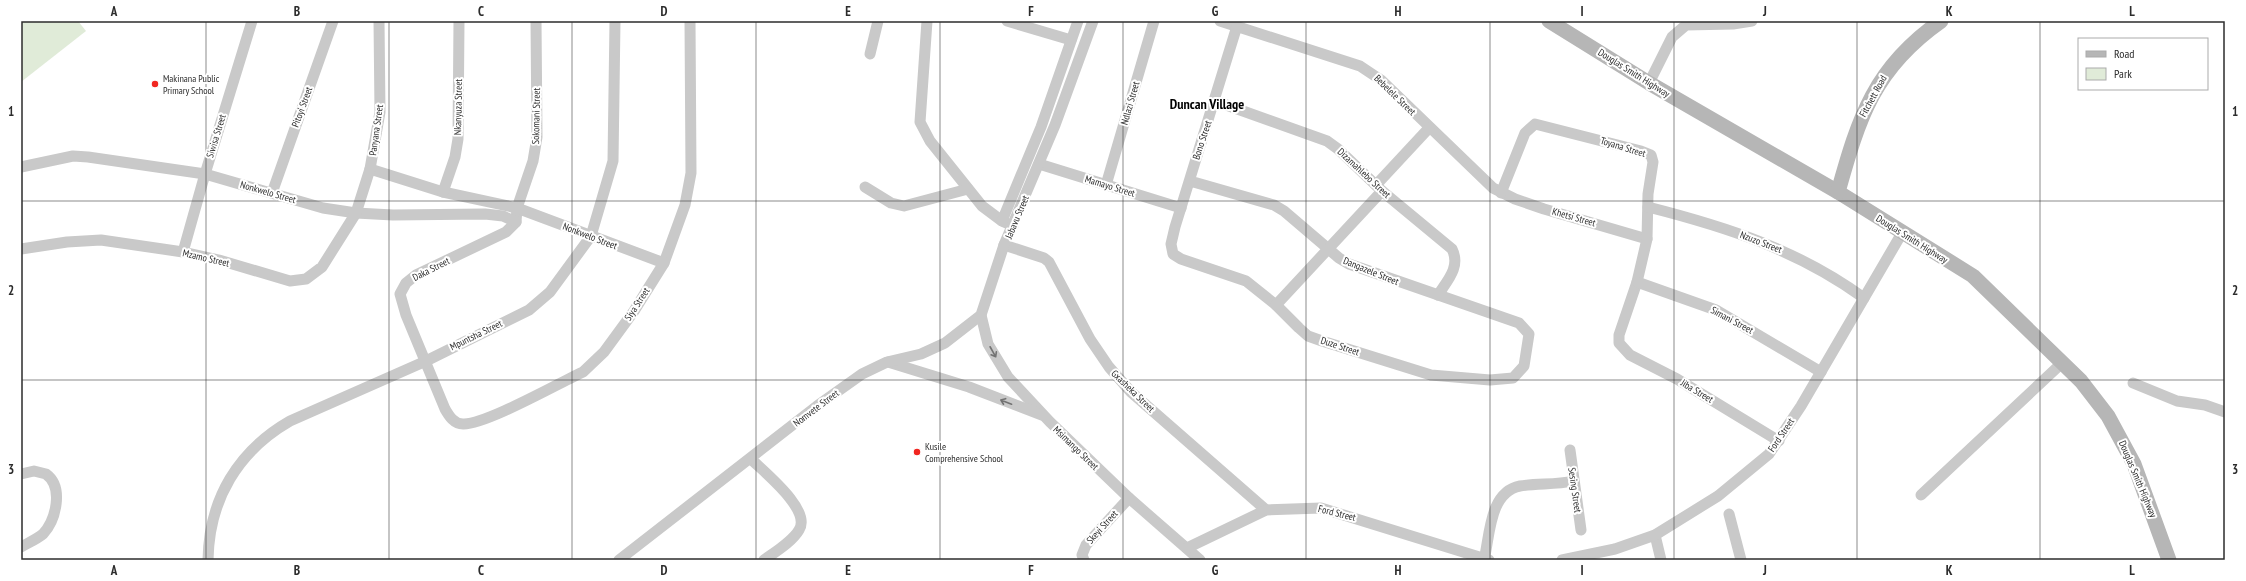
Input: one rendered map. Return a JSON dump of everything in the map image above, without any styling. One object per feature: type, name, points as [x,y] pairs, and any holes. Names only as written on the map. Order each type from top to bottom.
[{"type":"street","name":"Siwisa Street","points":[[183,252],[205,174],[252,21]]},
{"type":"street","name":"Pitoyi Street","points":[[272,193],[333,21]]},
{"type":"street","name":"Panyana Street","points":[[356,213],[370,169],[380,112],[379,21]]},
{"type":"street","name":"Nkanyuza Street","points":[[443,192],[455,157],[458,139],[459,21]]},
{"type":"street","name":"Sokomani Street","points":[[517,208],[533,161],[537,137],[536,21]]},
{"type":"street","name":"Mpuntsha Street","points":[[208,560],[208,543],[213,518],[221,496],[233,473],[254,446],[270,433],[290,421],[426,361],[529,310],[550,292],[591,236],[612,161],[615,21]]},
{"type":"street","name":"Siya Street","points":[[426,361],[445,409],[451,419],[461,424],[474,423],[583,372],[604,352],[634,311],[664,263],[685,205],[691,173],[690,21]]},
{"type":"street","points":[[870,54],[878,21]]},
{"type":"street","points":[[927,21],[920,122],[930,141],[982,206],[1002,221],[1013,226]]},
{"type":"street","points":[[1007,21],[1071,40]]},
{"type":"street","points":[[1002,221],[1040,127],[1078,21]]},
{"type":"street","name":"Jabavu Street","points":[[981,315],[1004,245],[1055,125],[1092,21]]},
{"type":"street","name":"Ndlazi Street","points":[[1106,185],[1154,21]]},
{"type":"street","name":"Bebelele Street","points":[[1220,21],[1368,70],[1381,80],[1479,176],[1501,193]]},
{"type":"street","name":"Douglas Smith Highway","points":[[1549,21],[1649,83],[1838,192],[1973,276],[2031,331],[2096,399],[2119,434],[2134,464],[2170,560]]},
{"type":"street","points":[[1649,83],[1672,37],[1686,25],[1734,24],[1752,21]]},
{"type":"street","name":"Fitchett Road","points":[[1838,192],[1852,140],[1872,94],[1888,70],[1905,51],[1941,21]]},
{"type":"street","name":"Bono Street","points":[[1173,254],[1171,244],[1181,208],[1215,102],[1237,26]]},
{"type":"street","name":"Dizamahlebo Street","points":[[1215,102],[1327,141],[1338,149],[1379,188],[1452,249],[1456,257],[1456,264],[1438,296]]},
{"type":"street","name":"Toyana Street","points":[[1501,193],[1525,133],[1532,125],[1539,123],[1641,151],[1650,155],[1653,162],[1648,194],[1648,239],[1637,282],[1618,339]]},
{"type":"street","points":[[1276,305],[1328,250],[1429,128]]},
{"type":"street","name":"Nonkwelo Street","points":[[21,167],[73,156],[205,174],[323,208],[356,213],[393,215],[484,214],[503,216],[516,222]]},
{"type":"street","name":"Mamayo Street","points":[[1039,164],[1181,208]]},
{"type":"street","name":"Nonkwelo Street","points":[[370,169],[443,192],[517,208],[664,263]]},
{"type":"street","name":"Dangazele Street","points":[[1190,180],[1274,205],[1284,211],[1328,250],[1349,264],[1438,296],[1513,320],[1524,326],[1529,334],[1524,366]]},
{"type":"street","points":[[865,187],[891,203],[904,206],[968,189]]},
{"type":"street","name":"Khetsi Street","points":[[1501,193],[1544,209],[1648,239]]},
{"type":"street","points":[[516,222],[517,208]]},
{"type":"street","name":"Nzuzo Street","points":[[1648,208],[1712,223],[1781,250],[1837,278],[1864,298]]},
{"type":"street","name":"Mzamo Street","points":[[21,249],[66,242],[101,240],[183,252],[219,260],[290,281],[306,279],[322,267],[356,213]]},
{"type":"street","name":"Daka Street","points":[[426,361],[400,298],[402,288],[416,275],[506,232],[516,222]]},
{"type":"street","name":"Ford Street","points":[[1562,560],[1615,549],[1655,535],[1718,496],[1769,454],[1779,441],[1821,372],[1902,233]]},
{"type":"street","name":"Gxasheka Street","points":[[1004,245],[1044,258],[1049,262],[1090,339],[1109,367],[1131,392],[1266,510]]},
{"type":"street","name":"Duze Street","points":[[1173,254],[1181,259],[1246,281],[1276,305],[1308,336],[1417,372],[1490,380],[1513,378],[1524,366]]},
{"type":"street","name":"Simani Street","points":[[1637,282],[1716,310],[1821,372]]},
{"type":"street","points":[[888,362],[921,354],[945,343],[981,315]]},
{"type":"street","name":"Msimango Street","points":[[981,315],[988,344],[1008,377],[1042,415],[1129,498],[1200,560]]},
{"type":"street","name":"Jiba Street","points":[[1618,339],[1621,346],[1630,355],[1684,383],[1779,441]]},
{"type":"street","points":[[1921,495],[2060,360]]},
{"type":"street","points":[[888,362],[969,387],[1042,415]]},
{"type":"street","name":"Nomvete Street","points":[[619,560],[862,374],[888,362]]},
{"type":"street","points":[[2133,383],[2177,401],[2205,405],[2225,412]]},
{"type":"street","name":"Sesing Street","points":[[1570,450],[1573,481],[1581,530]]},
{"type":"street","points":[[751,459],[786,492],[802,516],[803,521],[797,533],[764,560]]},
{"type":"street","points":[[21,474],[41,472],[49,476],[54,485],[56,498],[53,516],[42,535],[21,547]]},
{"type":"street","points":[[1486,560],[1495,509],[1503,495],[1519,486],[1573,481]]},
{"type":"street","name":"Skeyi Street","points":[[1084,560],[1083,549],[1129,498]]},
{"type":"street","name":"Ford Street","points":[[1187,548],[1266,510],[1321,508],[1486,560]]},
{"type":"street","points":[[1729,514],[1741,560]]},
{"type":"street","points":[[1655,535],[1661,560]]},
{"type":"green space","points":[[21,21],[78,21],[86,31],[21,82]]},
{"type":"place","name":"Makinana Public Primary School","points":[[155,84]]},
{"type":"place","name":"Kusile Comprehensive School","points":[[917,452]]},
{"type":"district","name":"Duncan Village","points":[[1207,104]]}]
